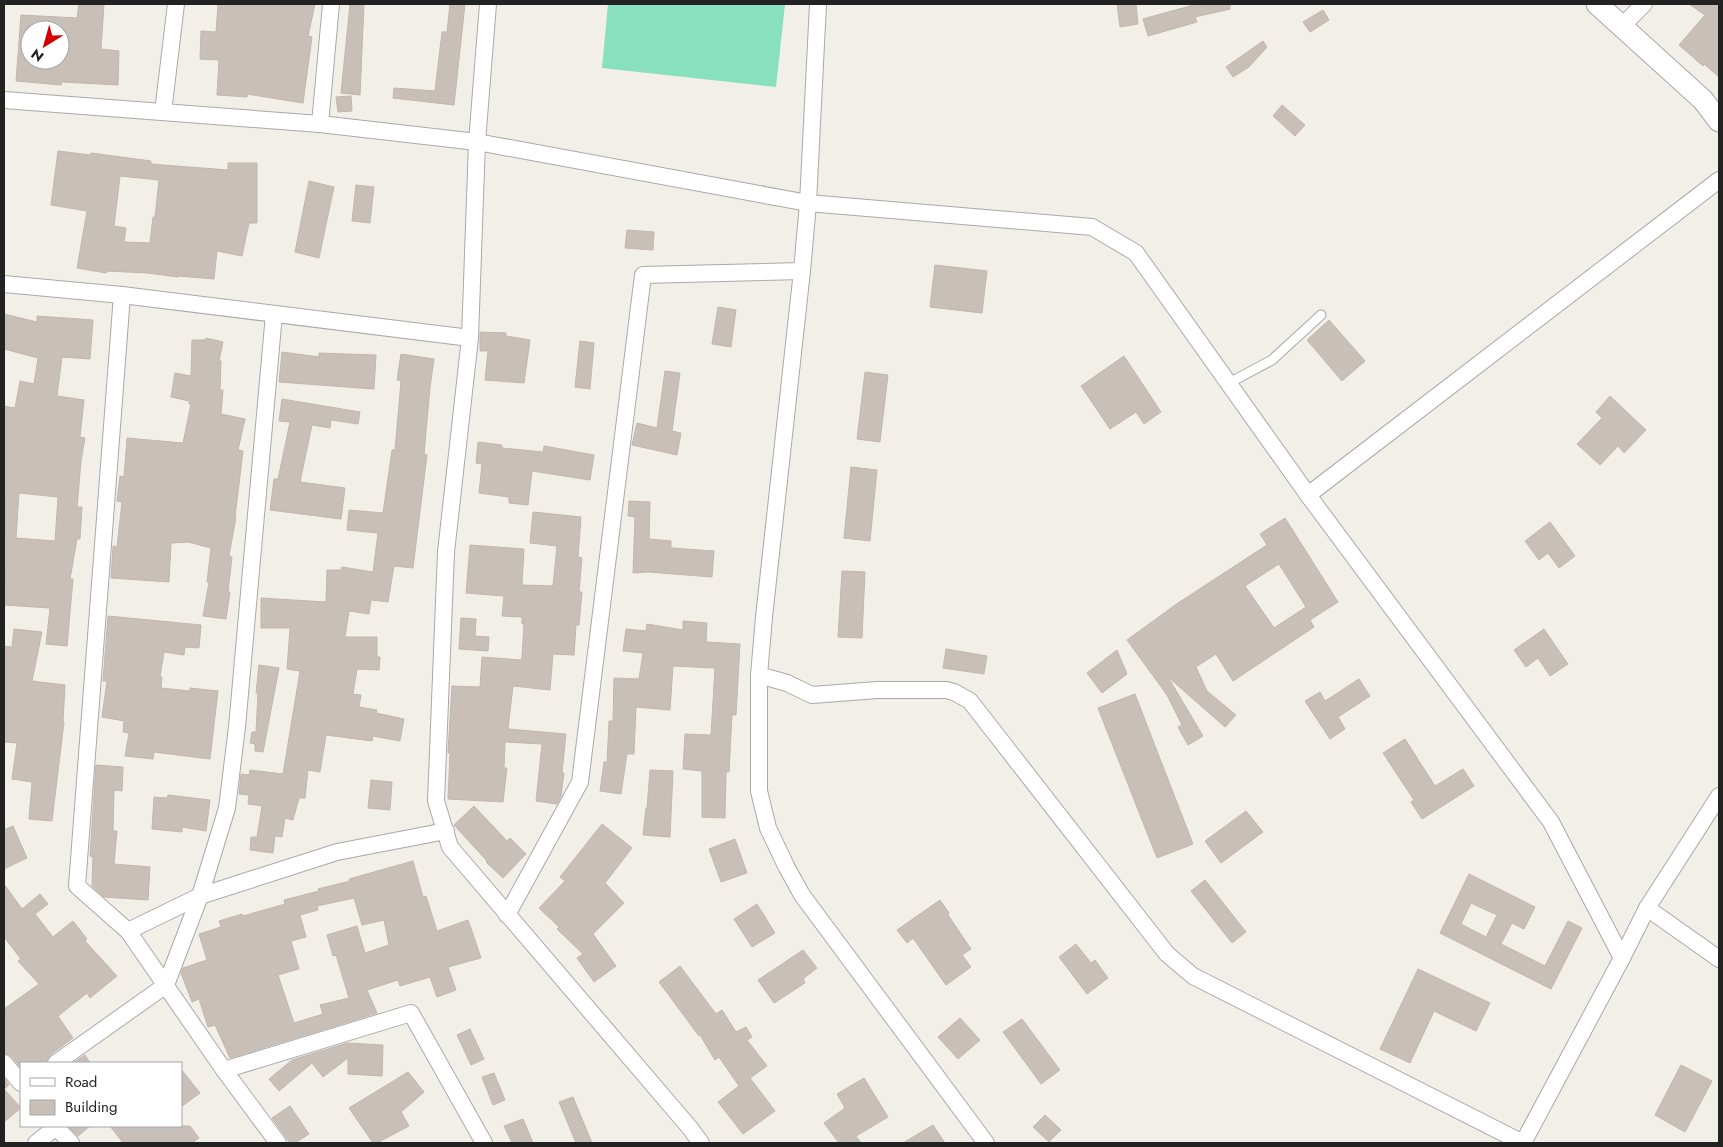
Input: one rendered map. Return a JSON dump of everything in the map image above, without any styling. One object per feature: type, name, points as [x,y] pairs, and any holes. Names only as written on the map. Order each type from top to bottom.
[{"type":"street","points":[[163,112],[176,4]]},
{"type":"street","points":[[320,124],[331,4]]},
{"type":"street","points":[[488,4],[477,142],[470,338],[446,552],[436,801],[450,848],[701,1143]]},
{"type":"street","points":[[818,4],[808,203],[759,675],[759,791],[768,828],[802,895],[986,1143]]},
{"type":"street","points":[[1597,4],[1703,100],[1719,121]]},
{"type":"street","points":[[1622,26],[1644,4]]},
{"type":"street","points":[[4,100],[320,124],[477,142],[808,203],[1092,227],[1136,254],[1308,495],[1551,822],[1622,958]]},
{"type":"street","points":[[1308,495],[1719,180]]},
{"type":"street","points":[[507,915],[580,782],[643,275],[802,271]]},
{"type":"street","points":[[4,284],[122,294],[470,338]]},
{"type":"street","points":[[122,294],[77,886],[128,931],[224,1070],[278,1143]]},
{"type":"street","points":[[57,1062],[166,985],[200,896],[228,808],[239,708],[274,314]]},
{"type":"street","points":[[759,675],[787,683],[812,695],[877,690],[946,690],[963,696],[970,701],[1167,954],[1183,969],[1523,1143],[1647,908],[1719,796]]},
{"type":"street","points":[[128,931],[200,896],[337,852],[446,831]]},
{"type":"street","points":[[1647,908],[1719,959]]},
{"type":"street","points":[[224,1070],[412,1013],[484,1143]]},
{"type":"street","points":[[4,1063],[20,1081]]},
{"type":"street","points":[[36,1143],[54,1127]]},
{"type":"street","points":[[56,1127],[71,1143]]},
{"type":"lane","points":[[1229,383],[1272,360],[1320,315]]},
{"type":"green space","points":[[608,4],[785,4],[776,87],[602,68]]},
{"type":"building","points":[[79,4],[104,4],[101,49],[119,51],[118,85],[62,82],[61,85],[16,81],[20,28],[20,70],[70,70],[70,20],[21,20],[21,15],[77,18]]},
{"type":"building","points":[[218,4],[315,4],[308,36],[312,37],[303,103],[247,94],[247,97],[217,95],[219,60],[200,59],[201,31],[216,32]]},
{"type":"building","points":[[350,4],[364,4],[360,95],[341,93]]},
{"type":"building","points":[[450,4],[465,4],[454,105],[393,98],[394,88],[435,91],[442,32],[447,32]]},
{"type":"building","points":[[1117,4],[1136,4],[1138,24],[1120,27]]},
{"type":"building","points":[[1197,4],[1230,4],[1230,9],[1195,17],[1197,22],[1148,36],[1143,19]]},
{"type":"building","points":[[1689,4],[1719,4],[1719,77],[1679,45],[1705,15]]},
{"type":"building","points":[[1323,10],[1329,20],[1310,32],[1303,22]]},
{"type":"building","points":[[1263,41],[1267,47],[1249,67],[1233,77],[1226,67]]},
{"type":"building","points":[[351,96],[352,111],[338,112],[336,97]]},
{"type":"building","points":[[1282,105],[1305,125],[1295,136],[1273,116]]},
{"type":"building","points":[[58,151],[90,155],[91,153],[151,161],[151,164],[228,170],[228,163],[257,163],[257,223],[249,223],[242,256],[217,251],[214,279],[147,273],[107,271],[106,273],[77,268],[87,211],[51,205]],"holes":[[[120,176],[159,180],[150,243],[124,242],[126,228],[114,226]]]},
{"type":"building","points":[[309,181],[334,187],[319,258],[295,252]]},
{"type":"building","points":[[356,185],[374,187],[370,223],[352,221]]},
{"type":"building","points":[[627,230],[654,232],[653,250],[625,248]]},
{"type":"building","points":[[935,265],[987,271],[982,313],[930,307]]},
{"type":"building","points":[[718,307],[736,310],[731,347],[712,344]]},
{"type":"building","points":[[4,314],[37,322],[37,316],[93,320],[90,359],[62,357],[57,396],[84,400],[80,437],[85,438],[77,507],[82,507],[80,539],[77,539],[70,579],[73,579],[67,646],[46,644],[50,608],[4,605],[6,571],[4,571],[4,406],[15,408],[20,381],[34,384],[38,358],[4,349]],"holes":[[[19,493],[58,497],[55,541],[16,538]]]},
{"type":"building","points":[[1329,320],[1365,361],[1342,381],[1307,340]]},
{"type":"building","points":[[480,332],[506,333],[506,336],[530,340],[524,383],[485,380],[488,351],[480,351]]},
{"type":"building","points":[[206,338],[223,342],[219,361],[221,361],[220,390],[223,390],[221,414],[245,419],[238,450],[243,451],[236,517],[229,556],[232,557],[226,619],[203,616],[209,582],[207,582],[211,548],[188,542],[171,543],[169,582],[111,578],[113,546],[117,547],[122,502],[117,501],[120,476],[124,477],[127,438],[183,443],[191,404],[189,404],[189,401],[171,397],[175,373],[191,376],[192,340],[205,340]]},
{"type":"building","points":[[580,341],[594,343],[590,389],[575,387]]},
{"type":"building","points":[[282,352],[319,357],[319,353],[376,355],[374,389],[279,382]]},
{"type":"building","points":[[401,354],[434,359],[424,454],[427,455],[413,568],[394,566],[388,602],[371,600],[369,614],[349,611],[345,637],[377,637],[377,657],[380,657],[379,670],[357,669],[353,694],[361,695],[359,707],[377,710],[376,713],[404,719],[400,741],[373,736],[372,741],[326,735],[320,772],[308,770],[305,798],[299,798],[293,820],[285,818],[282,837],[275,836],[273,853],[250,850],[251,837],[257,837],[262,806],[248,804],[249,795],[239,794],[241,774],[249,775],[250,770],[283,774],[300,671],[287,669],[290,628],[261,628],[261,598],[326,602],[327,570],[341,570],[342,567],[373,572],[378,533],[347,530],[349,510],[383,513],[392,450],[395,450],[401,381],[397,380]]},
{"type":"building","points":[[1124,356],[1161,412],[1144,424],[1136,412],[1110,429],[1081,386]]},
{"type":"building","points":[[665,371],[680,373],[672,431],[681,433],[677,455],[632,445],[637,423],[657,428]]},
{"type":"building","points":[[865,372],[888,375],[880,442],[857,439]]},
{"type":"building","points":[[1610,396],[1646,430],[1624,453],[1618,446],[1600,465],[1577,444],[1602,418],[1596,412]]},
{"type":"building","points":[[282,399],[360,412],[358,424],[331,420],[330,428],[312,425],[300,482],[345,488],[341,519],[270,510],[274,479],[278,479],[290,422],[279,421]]},
{"type":"building","points":[[478,442],[502,445],[502,448],[543,452],[544,446],[594,455],[590,480],[532,471],[528,505],[509,503],[509,497],[479,493],[482,464],[476,463]]},
{"type":"building","points":[[851,467],[877,470],[870,541],[844,538]]},
{"type":"building","points":[[629,501],[650,502],[649,539],[671,541],[671,548],[714,551],[712,577],[648,572],[633,573],[635,517],[628,516]]},
{"type":"building","points":[[533,512],[581,517],[578,557],[582,558],[579,592],[582,592],[579,625],[576,625],[574,655],[553,654],[550,690],[513,686],[508,729],[566,734],[561,796],[557,804],[536,801],[542,744],[505,742],[504,768],[507,768],[503,802],[448,799],[450,753],[448,753],[452,686],[480,687],[482,657],[521,660],[522,657],[524,624],[522,624],[522,617],[502,616],[504,596],[466,593],[470,545],[524,549],[522,585],[553,586],[557,546],[530,543]]},
{"type":"building","points":[[1285,518],[1338,602],[1310,620],[1314,627],[1233,681],[1216,654],[1196,667],[1207,691],[1236,715],[1225,727],[1168,677],[1203,736],[1188,745],[1178,727],[1182,725],[1167,695],[1127,640],[1178,603],[1267,545],[1260,534]],"holes":[[[1279,564],[1306,607],[1274,628],[1245,586]]]},
{"type":"building","points":[[1550,522],[1575,556],[1559,568],[1548,553],[1539,560],[1525,541]]},
{"type":"building","points":[[842,571],[865,572],[862,638],[838,637]]},
{"type":"building","points":[[108,616],[201,625],[199,648],[185,647],[184,655],[164,652],[160,677],[162,677],[161,688],[190,691],[190,688],[218,691],[210,759],[154,752],[153,759],[125,756],[129,733],[123,732],[124,721],[102,717],[107,681],[103,681]]},
{"type":"building","points":[[461,618],[476,619],[475,636],[489,637],[488,651],[459,649]]},
{"type":"building","points":[[683,621],[707,623],[706,642],[740,644],[736,715],[732,715],[729,772],[726,772],[725,818],[702,817],[702,771],[683,769],[685,734],[711,735],[715,668],[673,666],[670,710],[636,707],[634,754],[627,754],[621,794],[600,791],[604,762],[607,762],[609,721],[613,721],[614,678],[639,679],[643,653],[623,651],[626,629],[646,631],[647,624],[683,630]]},
{"type":"building","points":[[14,629],[42,632],[32,681],[65,685],[64,722],[52,821],[29,819],[32,782],[12,779],[17,743],[4,742],[4,646],[12,647]]},
{"type":"building","points":[[1544,629],[1568,664],[1550,676],[1538,658],[1526,667],[1514,650]]},
{"type":"building","points":[[946,649],[987,656],[984,674],[943,668]]},
{"type":"building","points":[[1117,650],[1127,674],[1102,693],[1087,673]]},
{"type":"building","points":[[259,665],[279,668],[263,752],[255,751],[255,744],[250,743],[252,732],[256,732],[258,693],[256,693]]},
{"type":"building","points":[[1359,679],[1370,696],[1338,717],[1345,729],[1330,739],[1305,701],[1320,692],[1325,701]]},
{"type":"building","points":[[1135,694],[1193,844],[1157,858],[1098,708]]},
{"type":"building","points":[[1405,739],[1435,786],[1463,769],[1474,786],[1422,819],[1411,802],[1414,800],[1383,753]]},
{"type":"building","points":[[96,765],[123,767],[122,791],[114,790],[113,831],[117,831],[114,864],[150,867],[148,900],[104,897],[92,886],[93,857],[90,856]]},
{"type":"building","points":[[650,770],[673,771],[670,837],[643,835]]},
{"type":"building","points":[[371,780],[392,782],[390,810],[368,808]]},
{"type":"building","points":[[168,795],[210,800],[206,831],[182,827],[182,832],[152,829],[154,797],[167,798]]},
{"type":"building","points":[[474,806],[507,841],[510,838],[526,854],[503,878],[486,862],[454,825]]},
{"type":"building","points":[[1246,811],[1263,832],[1221,863],[1205,841]]},
{"type":"building","points":[[602,824],[632,848],[605,883],[624,903],[593,934],[616,966],[594,982],[577,958],[583,954],[557,929],[559,927],[539,908],[565,881],[560,877]]},
{"type":"building","points":[[13,826],[27,858],[4,869],[4,830]]},
{"type":"building","points":[[735,839],[747,873],[721,882],[709,849]]},
{"type":"building","points":[[413,861],[423,897],[426,896],[437,931],[468,920],[481,958],[448,967],[456,990],[437,997],[430,977],[400,986],[398,980],[367,990],[377,1013],[230,1058],[215,1025],[208,1027],[199,999],[192,1002],[181,973],[183,968],[207,960],[199,934],[221,927],[219,921],[285,904],[284,900],[350,881],[349,879]],"holes":[[[354,898],[362,925],[384,920],[389,945],[365,953],[357,926],[327,935],[333,956],[336,955],[349,998],[320,1005],[323,1014],[294,1023],[278,975],[299,969],[291,941],[306,937],[300,915],[318,910],[317,906]]]},
{"type":"building","points":[[1469,874],[1535,907],[1524,929],[1512,923],[1501,944],[1545,966],[1568,921],[1582,928],[1551,989],[1440,933]],"holes":[[[1471,903],[1497,915],[1486,937],[1461,924]]]},
{"type":"building","points":[[1205,880],[1246,932],[1232,943],[1191,891]]},
{"type":"building","points":[[4,884],[22,909],[40,894],[48,904],[35,914],[53,937],[73,921],[87,939],[85,941],[117,976],[90,998],[87,993],[58,1016],[73,1038],[50,1055],[46,1062],[20,1062],[20,1067],[11,1056],[4,1053],[4,1009],[39,984],[18,961],[21,959],[4,937]]},
{"type":"building","points":[[940,900],[971,949],[962,955],[971,967],[946,985],[913,938],[907,943],[897,930]]},
{"type":"building","points":[[757,904],[775,933],[752,947],[734,919]]},
{"type":"building","points":[[1076,944],[1091,963],[1095,960],[1108,978],[1087,994],[1059,957]]},
{"type":"building","points":[[803,950],[817,968],[803,979],[805,983],[774,1003],[758,980]]},
{"type":"building","points":[[680,966],[716,1014],[722,1010],[736,1032],[746,1027],[752,1037],[747,1040],[767,1066],[750,1078],[775,1111],[743,1134],[718,1102],[739,1086],[719,1057],[715,1060],[700,1035],[659,982]]},
{"type":"building","points":[[1418,969],[1490,1003],[1476,1031],[1434,1011],[1410,1063],[1380,1049]]},
{"type":"building","points":[[960,1018],[980,1040],[958,1059],[938,1037]]},
{"type":"building","points":[[1022,1019],[1060,1070],[1041,1084],[1003,1032]]},
{"type":"building","points":[[470,1029],[484,1059],[471,1065],[457,1035]]},
{"type":"building","points":[[347,1043],[383,1045],[382,1076],[348,1074],[348,1058],[323,1077],[312,1063],[279,1091],[269,1079],[292,1060]]},
{"type":"building","points":[[85,1055],[89,1062],[74,1062]]},
{"type":"building","points":[[1681,1065],[1712,1081],[1685,1132],[1655,1115]]},
{"type":"building","points":[[182,1070],[200,1093],[182,1106]]},
{"type":"building","points":[[408,1072],[424,1092],[401,1112],[409,1126],[377,1143],[373,1143],[349,1108]]},
{"type":"building","points":[[494,1073],[505,1100],[493,1105],[482,1077]]},
{"type":"building","points":[[4,1078],[9,1085],[4,1089]]},
{"type":"building","points":[[864,1078],[888,1117],[856,1136],[861,1143],[839,1143],[824,1123],[845,1108],[837,1094]]},
{"type":"building","points":[[4,1089],[20,1109],[4,1122]]},
{"type":"building","points":[[573,1097],[592,1143],[576,1143],[559,1102]]},
{"type":"building","points":[[290,1106],[309,1134],[295,1143],[290,1143],[272,1118]]},
{"type":"building","points":[[1045,1115],[1061,1130],[1049,1142],[1033,1127]]},
{"type":"building","points":[[523,1119],[533,1143],[512,1143],[504,1126]]},
{"type":"building","points":[[933,1125],[945,1143],[903,1143]]},
{"type":"building","points":[[190,1126],[199,1138],[192,1143],[123,1143],[111,1127]]},
{"type":"building","points":[[69,1127],[89,1127],[78,1136]]}]
